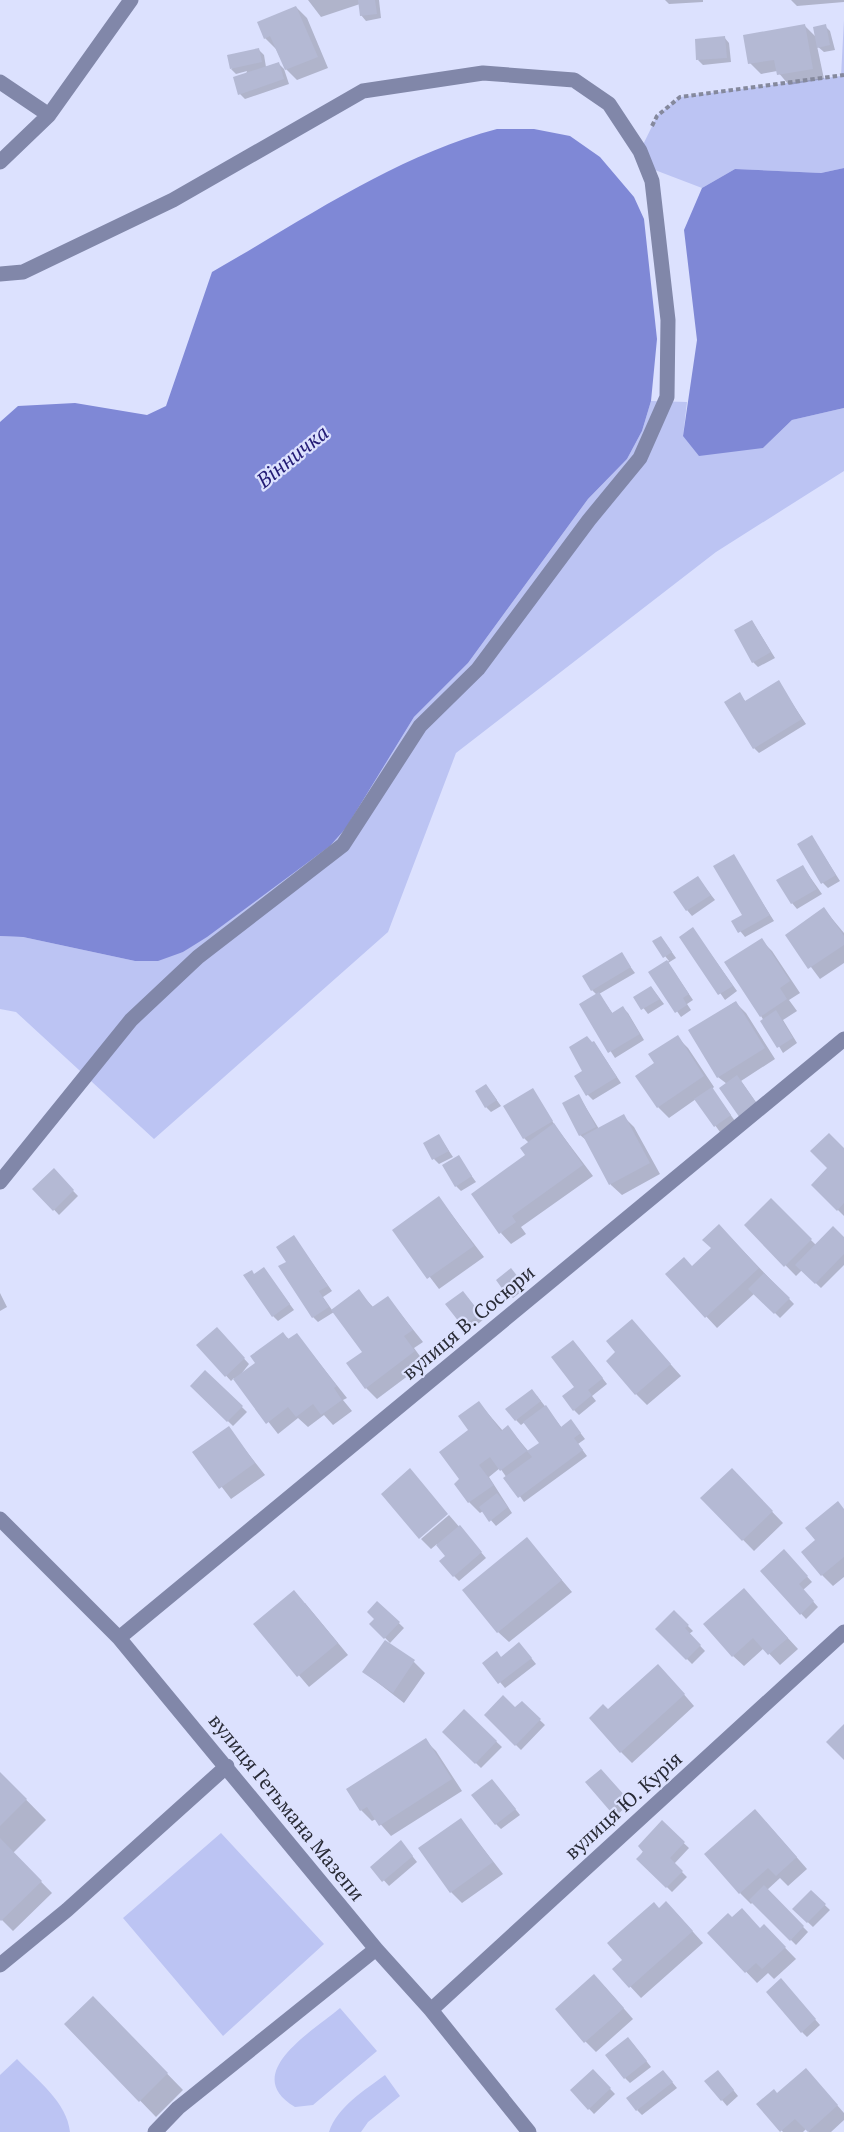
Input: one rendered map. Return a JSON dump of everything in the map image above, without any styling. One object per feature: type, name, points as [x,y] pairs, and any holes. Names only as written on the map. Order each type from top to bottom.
[{"type":"street","points":[[0,162],[50,115],[131,0]]},
{"type":"street","points":[[0,274],[23,272],[173,201],[363,91],[483,73],[573,80],[609,104],[640,151],[652,181],[668,320],[667,397],[640,458],[589,520],[477,669],[420,726],[343,845],[198,957],[131,1020],[0,1182]]},
{"type":"street","points":[[0,82],[50,115]]},
{"type":"street","name":"вулиця В. Сосюри","points":[[119,1638],[844,1039]]},
{"type":"street","name":"вулиця Гетьмана Мазепи","points":[[0,1519],[119,1638],[376,1949],[431,2010],[529,2132]]},
{"type":"street","name":"вулиця Ю. Курія","points":[[431,2010],[844,1632]]},
{"type":"street","points":[[0,1965],[68,1910],[227,1766]]},
{"type":"street","points":[[155,2132],[178,2108],[376,1949]]},
{"type":"path","points":[[640,151],[657,117],[680,97],[844,75]]},
{"type":"shaded area","points":[[844,20],[844,168],[821,173],[735,169],[702,188],[647,167],[640,151],[657,116],[680,97],[841,76]]},
{"type":"shaded area","points":[[651,401],[687,402],[683,436],[763,448],[792,420],[844,408],[844,471],[716,552],[456,753],[388,932],[154,1139],[16,1012],[0,1009],[0,936],[23,937],[135,961],[183,952],[330,846],[346,828],[414,717],[468,663],[588,499],[627,459],[642,431]]},
{"type":"shaded area","points":[[221,1833],[324,1944],[223,2036],[123,1918]]},
{"type":"shaded area","points":[[340,2008],[377,2051],[313,2105],[295,2107],[280,2094],[275,2081],[278,2067],[286,2054],[299,2041]]},
{"type":"shaded area","points":[[17,2059],[57,2101],[68,2121],[70,2132],[0,2132],[0,2075]]},
{"type":"shaded area","points":[[385,2075],[400,2096],[368,2122],[361,2132],[329,2132],[345,2107]]},
{"type":"water","name":"Вінничка","points":[[497,129],[534,129],[570,136],[600,157],[634,197],[644,219],[657,339],[651,401],[642,431],[627,459],[588,499],[468,663],[414,717],[346,828],[330,846],[207,937],[183,952],[158,961],[135,961],[23,937],[0,936],[0,422],[18,406],[75,403],[147,415],[166,406],[212,272],[386,172],[422,155]]},
{"type":"water","points":[[844,168],[844,408],[792,420],[763,448],[699,456],[683,436],[697,340],[684,230],[702,188],[735,169],[821,173]]},
{"type":"building","points":[[358,0],[375,0],[377,14],[360,16]]},
{"type":"building","points":[[296,6],[318,57],[285,70],[270,36],[264,39],[257,22]]},
{"type":"building","points":[[805,24],[813,69],[777,75],[774,60],[748,64],[743,35]]},
{"type":"building","points":[[826,24],[830,45],[817,48],[813,27]]},
{"type":"building","points":[[725,36],[727,58],[696,60],[695,39]]},
{"type":"building","points":[[259,48],[262,62],[230,69],[227,55]]},
{"type":"building","points":[[279,62],[284,79],[238,95],[233,77]]},
{"type":"building","points":[[752,620],[771,652],[752,663],[734,630]]},
{"type":"building","points":[[779,680],[802,719],[753,749],[724,702],[740,692],[745,701]]},
{"type":"building","points":[[812,835],[836,875],[821,884],[797,844]]},
{"type":"building","points":[[734,854],[770,915],[738,933],[731,921],[742,915],[713,866]]},
{"type":"building","points":[[803,865],[817,889],[791,904],[776,880]]},
{"type":"building","points":[[698,876],[711,895],[686,911],[673,892]]},
{"type":"building","points":[[824,907],[844,936],[844,945],[808,969],[785,935]]},
{"type":"building","points":[[693,927],[733,986],[718,995],[679,937]]},
{"type":"building","points":[[661,936],[672,952],[663,958],[652,941]]},
{"type":"building","points":[[762,938],[790,981],[780,988],[787,999],[760,1017],[724,962]]},
{"type":"building","points":[[622,952],[631,967],[591,991],[582,976]]},
{"type":"building","points":[[667,960],[689,994],[683,998],[687,1005],[675,1013],[648,972]]},
{"type":"building","points":[[651,986],[660,999],[641,1010],[633,997]]},
{"type":"building","points":[[599,992],[612,1013],[623,1006],[640,1034],[608,1053],[579,1004]]},
{"type":"building","points":[[736,1001],[765,1048],[717,1078],[688,1030]]},
{"type":"building","points":[[776,1010],[793,1038],[777,1048],[760,1021]]},
{"type":"building","points":[[678,1035],[704,1076],[657,1108],[635,1076],[654,1063],[648,1054]]},
{"type":"building","points":[[587,1036],[592,1042],[594,1041],[617,1077],[586,1096],[574,1076],[582,1071],[569,1047]]},
{"type":"building","points":[[737,1075],[758,1105],[740,1118],[719,1088]]},
{"type":"building","points":[[486,1084],[497,1100],[485,1108],[475,1091]]},
{"type":"building","points":[[712,1087],[731,1115],[714,1127],[694,1099]]},
{"type":"building","points":[[533,1088],[553,1121],[523,1139],[503,1106]]},
{"type":"building","points":[[579,1094],[596,1127],[579,1136],[562,1103]]},
{"type":"building","points":[[624,1114],[650,1163],[609,1185],[583,1136]]},
{"type":"building","points":[[554,1123],[583,1165],[512,1216],[516,1222],[499,1234],[471,1194],[525,1155],[520,1148]]},
{"type":"building","points":[[829,1133],[844,1148],[844,1203],[837,1211],[811,1185],[827,1168],[810,1151]]},
{"type":"building","points":[[439,1134],[449,1151],[432,1160],[423,1143]]},
{"type":"building","points":[[459,1155],[472,1176],[455,1187],[442,1165]]},
{"type":"building","points":[[54,1168],[74,1190],[53,1211],[32,1189]]},
{"type":"building","points":[[439,1196],[474,1246],[427,1279],[392,1230]]},
{"type":"building","points":[[771,1198],[812,1239],[784,1267],[744,1225]]},
{"type":"building","points":[[719,1224],[759,1268],[705,1318],[665,1274],[684,1257],[692,1266],[711,1248],[702,1240]]},
{"type":"building","points":[[833,1226],[844,1237],[844,1254],[815,1284],[795,1265]]},
{"type":"building","points":[[294,1235],[328,1286],[319,1291],[329,1307],[312,1318],[278,1266],[286,1262],[276,1247]]},
{"type":"building","points":[[264,1267],[290,1304],[272,1317],[243,1275],[252,1270],[254,1274]]},
{"type":"building","points":[[511,1268],[522,1282],[506,1294],[496,1280]]},
{"type":"building","points":[[764,1273],[790,1298],[774,1314],[748,1289]]},
{"type":"building","points":[[359,1289],[372,1307],[388,1296],[413,1330],[404,1336],[415,1351],[365,1389],[346,1363],[362,1352],[331,1310]]},
{"type":"building","points":[[463,1291],[480,1313],[463,1327],[445,1304]]},
{"type":"building","points":[[632,1319],[671,1364],[635,1395],[606,1361],[615,1352],[606,1341]]},
{"type":"building","points":[[217,1327],[245,1358],[225,1377],[196,1345]]},
{"type":"building","points":[[283,1332],[288,1339],[297,1333],[337,1386],[334,1388],[342,1400],[321,1415],[313,1404],[296,1417],[288,1407],[266,1424],[233,1379],[255,1363],[250,1356]]},
{"type":"building","points":[[573,1340],[603,1378],[588,1390],[592,1395],[573,1411],[562,1396],[574,1387],[551,1357]]},
{"type":"building","points":[[205,1370],[243,1406],[227,1422],[190,1386]]},
{"type":"building","points":[[532,1389],[541,1401],[515,1421],[505,1409]]},
{"type":"building","points":[[479,1401],[501,1431],[508,1425],[527,1451],[500,1471],[490,1457],[479,1465],[494,1485],[468,1503],[454,1484],[459,1479],[439,1452],[468,1430],[458,1416]]},
{"type":"building","points":[[546,1405],[561,1427],[571,1419],[581,1433],[574,1438],[583,1450],[518,1498],[503,1478],[532,1457],[527,1451],[539,1443],[523,1422]]},
{"type":"building","points":[[229,1426],[255,1463],[219,1489],[192,1452]]},
{"type":"building","points":[[410,1468],[448,1514],[419,1539],[381,1494]]},
{"type":"building","points":[[732,1468],[773,1511],[742,1541],[700,1498]]},
{"type":"building","points":[[497,1493],[508,1507],[489,1522],[479,1507]]},
{"type":"building","points":[[838,1501],[844,1509],[844,1557],[821,1576],[801,1552],[815,1540],[805,1528]]},
{"type":"building","points":[[460,1525],[482,1552],[453,1577],[439,1561],[445,1556],[436,1545]]},
{"type":"building","points":[[527,1537],[562,1580],[497,1633],[462,1590]]},
{"type":"building","points":[[784,1549],[808,1576],[799,1584],[814,1601],[800,1615],[760,1571]]},
{"type":"building","points":[[744,1588],[788,1638],[768,1655],[753,1638],[732,1657],[703,1624]]},
{"type":"building","points":[[294,1590],[338,1643],[297,1677],[253,1624]]},
{"type":"building","points":[[377,1601],[400,1622],[384,1639],[369,1624],[374,1619],[367,1612]]},
{"type":"building","points":[[674,1610],[689,1625],[685,1628],[701,1645],[686,1660],[655,1629]]},
{"type":"building","points":[[385,1640],[415,1660],[393,1693],[362,1672]]},
{"type":"building","points":[[519,1642],[532,1658],[498,1684],[482,1663],[497,1651],[501,1657]]},
{"type":"building","points":[[658,1664],[685,1694],[620,1753],[589,1718],[603,1704],[608,1709]]},
{"type":"building","points":[[503,1695],[515,1707],[522,1701],[541,1719],[515,1746],[484,1715]]},
{"type":"building","points":[[464,1709],[497,1741],[475,1764],[442,1732]]},
{"type":"building","points":[[844,1724],[844,1760],[826,1742]]},
{"type":"building","points":[[426,1738],[452,1779],[379,1826],[367,1807],[360,1811],[346,1789]]},
{"type":"building","points":[[601,1769],[626,1797],[610,1811],[585,1782]]},
{"type":"building","points":[[0,1772],[27,1799],[0,1826]]},
{"type":"building","points":[[492,1779],[516,1809],[495,1825],[471,1795]]},
{"type":"building","points":[[755,1809],[797,1857],[776,1876],[768,1868],[739,1894],[704,1854]]},
{"type":"building","points":[[461,1818],[493,1862],[450,1893],[418,1848]]},
{"type":"building","points":[[662,1820],[685,1842],[670,1858],[683,1871],[666,1888],[636,1859],[643,1852],[638,1846]]},
{"type":"building","points":[[0,1838],[42,1881],[1,1921],[0,1920]]},
{"type":"building","points":[[401,1840],[413,1856],[382,1882],[370,1867]]},
{"type":"building","points":[[764,1885],[804,1926],[790,1941],[749,1900]]},
{"type":"building","points":[[811,1890],[826,1904],[807,1923],[792,1909]]},
{"type":"building","points":[[666,1901],[693,1931],[629,1988],[612,1969],[622,1960],[607,1943],[654,1902],[659,1908]]},
{"type":"building","points":[[742,1908],[760,1928],[764,1924],[786,1947],[762,1969],[756,1963],[745,1973],[707,1933],[728,1913],[732,1917]]},
{"type":"building","points":[[594,1974],[624,2008],[584,2043],[555,2009]]},
{"type":"building","points":[[781,1978],[816,2019],[801,2033],[766,1992]]},
{"type":"building","points":[[93,1996],[168,2073],[139,2102],[64,2024]]},
{"type":"building","points":[[628,2037],[647,2061],[624,2079],[605,2055]]},
{"type":"building","points":[[806,2068],[838,2105],[808,2132],[795,2119],[780,2132],[756,2104],[774,2089],[777,2093]]},
{"type":"building","points":[[593,2069],[611,2088],[588,2110],[570,2090]]},
{"type":"building","points":[[663,2070],[673,2082],[636,2111],[626,2098]]},
{"type":"building","points":[[718,2070],[734,2090],[721,2101],[704,2081]]}]
